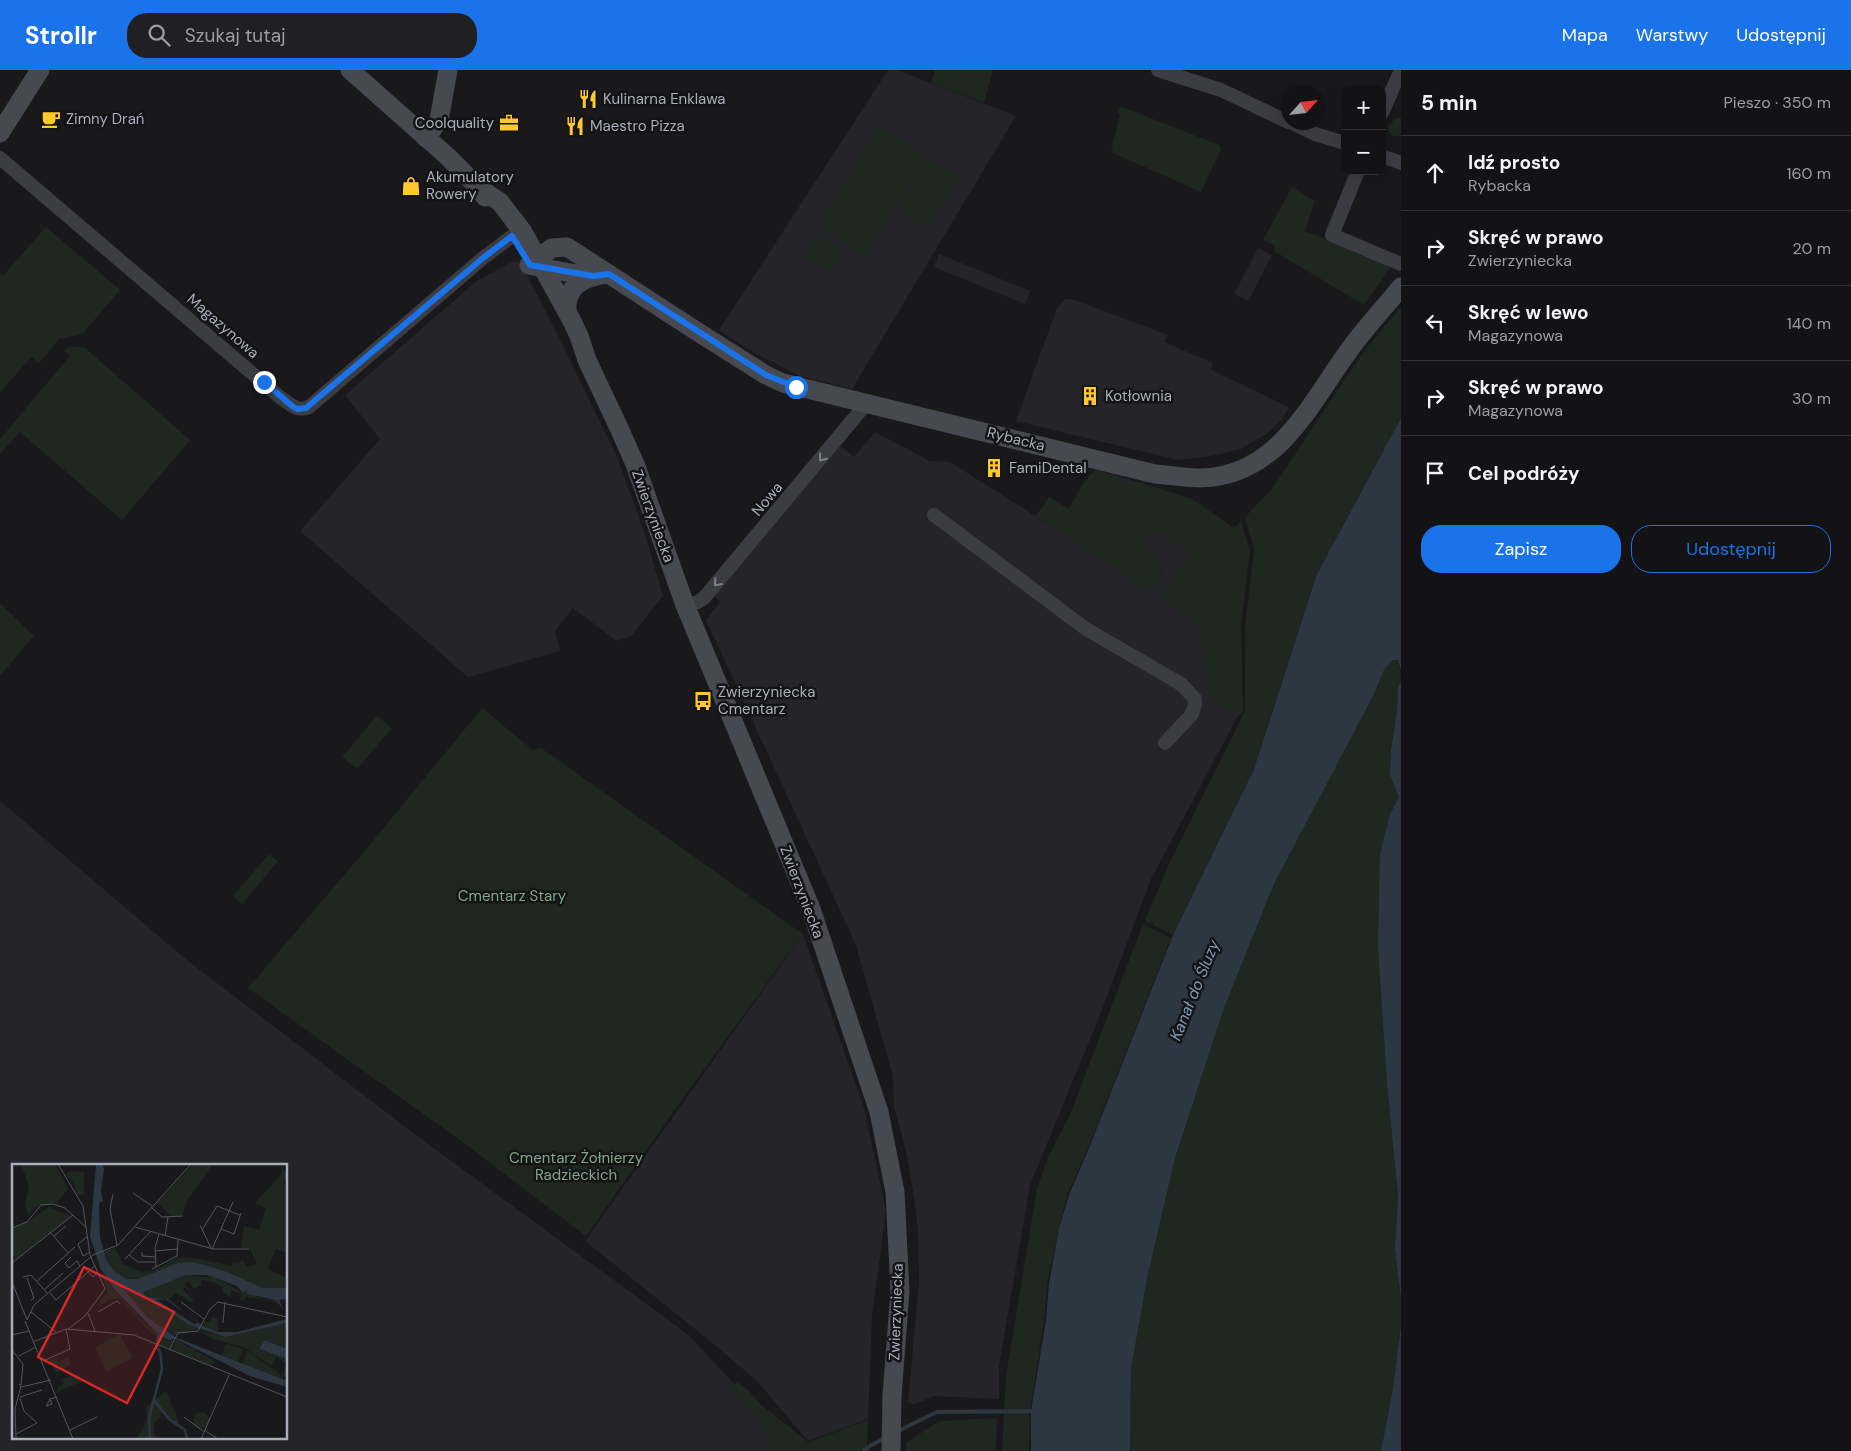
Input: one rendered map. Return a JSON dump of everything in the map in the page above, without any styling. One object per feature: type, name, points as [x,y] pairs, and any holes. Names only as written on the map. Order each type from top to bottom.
[{"type":"street","points":[[0,133],[40,70]]},
{"type":"street","name":"Zwierzyniecka","points":[[350,70],[479,188],[518,234],[567,312],[635,464],[685,605],[811,909],[879,1112],[895,1192],[900,1291],[892,1396],[891,1451]]},
{"type":"street","points":[[426,138],[439,120],[448,70]]},
{"type":"street","points":[[1158,70],[1221,90],[1281,118]]},
{"type":"street","points":[[1386,103],[1400,70]]},
{"type":"street","points":[[1306,130],[1341,142]]},
{"type":"street","points":[[1386,157],[1401,163]]},
{"type":"street","name":"Magazynowa","points":[[0,158],[281,398],[297,409],[304,409],[311,405],[483,258],[518,234]]},
{"type":"street","points":[[1356,175],[1332,234],[1401,264]]},
{"type":"street","name":"Zwierzyniecka","points":[[536,264],[569,341],[587,360]]},
{"type":"street","name":"Rybacka","points":[[536,264],[601,275],[775,379],[796,387],[1155,474],[1200,478],[1220,476],[1244,469],[1278,446],[1291,434],[1308,413],[1350,349],[1401,288]]},
{"type":"street","points":[[567,312],[566,303],[570,292],[584,280],[601,275]]},
{"type":"street","name":"Nowa","points":[[685,605],[695,603],[704,598],[866,404]]},
{"type":"street","points":[[934,515],[1086,629],[1181,684],[1195,699],[1195,704],[1192,714],[1165,743]]},
{"type":"shaded area","points":[[888,70],[897,70],[1016,116],[852,389],[800,376],[749,350],[719,330]]},
{"type":"shaded area","points":[[1258,248],[1272,255],[1248,301],[1234,294]]},
{"type":"shaded area","points":[[939,254],[1030,291],[1025,304],[934,267]]},
{"type":"shaded area","points":[[514,261],[520,262],[558,335],[617,457],[644,531],[663,596],[631,636],[617,641],[573,608],[555,631],[560,651],[468,677],[300,531],[380,439],[345,395],[478,280]]},
{"type":"shaded area","points":[[1065,299],[1075,300],[1168,335],[1164,342],[1213,363],[1211,370],[1289,407],[1281,421],[1266,434],[1241,449],[1211,456],[1178,460],[1016,421],[1057,308]]},
{"type":"shaded area","points":[[875,432],[930,461],[950,462],[1067,536],[1109,473],[1192,499],[1234,528],[1240,712],[1151,879],[1100,1015],[1030,1185],[999,1366],[999,1399],[934,1396],[915,1404],[908,1403],[919,1282],[918,1231],[907,1156],[894,1106],[893,1076],[856,945],[706,620],[720,602],[713,594],[839,445],[854,457]]},
{"type":"shaded area","points":[[0,801],[188,961],[424,1141],[678,1327],[691,1338],[768,1419],[782,1451],[0,1451]]},
{"type":"shaded area","points":[[803,934],[864,1108],[886,1211],[872,1316],[868,1419],[808,1441],[756,1380],[585,1241]]},
{"type":"green space","points":[[935,70],[993,70],[984,103],[931,83]]},
{"type":"green space","points":[[1120,106],[1219,145],[1221,149],[1201,192],[1111,152],[1120,114],[1117,112]]},
{"type":"green space","points":[[1396,118],[1401,118],[1401,136],[1393,136],[1388,132],[1389,125]]},
{"type":"green space","points":[[879,127],[927,157],[865,256],[818,225]]},
{"type":"green space","points":[[929,158],[960,177],[927,228],[897,210]]},
{"type":"green space","points":[[1292,187],[1315,201],[1305,231],[1392,265],[1364,305],[1274,251],[1275,245],[1263,240]]},
{"type":"green space","points":[[46,227],[120,290],[84,332],[59,339],[39,363],[31,357],[0,393],[0,273],[3,276]]},
{"type":"green space","points":[[817,235],[843,252],[830,273],[804,256]]},
{"type":"green space","points":[[1401,307],[1401,418],[1317,574],[1254,769],[1173,935],[1153,925],[1152,921],[1151,924],[1145,921],[1167,868],[1245,711],[1245,625],[1254,549],[1245,517],[1272,489],[1368,346]]},
{"type":"green space","points":[[72,346],[85,348],[190,440],[122,520],[20,432],[0,454],[0,439],[70,356],[64,351]]},
{"type":"green space","points":[[1098,470],[1127,479],[1126,484],[1132,486],[1135,481],[1192,499],[1234,528],[1241,521],[1250,551],[1241,627],[1243,710],[1241,715],[1223,707],[1209,696],[1199,626],[1165,601],[1162,593],[1188,555],[1187,551],[1160,534],[1153,532],[1146,537],[1143,543],[1159,560],[1163,573],[1157,584],[1146,589],[1036,516],[1049,497],[1069,509],[1085,481]]},
{"type":"green space","points":[[0,603],[34,636],[0,676]]},
{"type":"green space","points":[[1393,660],[1399,660],[1401,682],[1398,686],[1390,775],[1399,797],[1390,814],[1378,948],[1387,1084],[1398,1196],[1395,1249],[1401,1300],[1401,1325],[1393,1388],[1381,1451],[1130,1451],[1131,1369],[1147,1279],[1175,1158],[1224,1008],[1274,884],[1384,670]]},
{"type":"green space","name":"Cmentarz Stary","points":[[482,708],[533,750],[541,748],[803,934],[691,1087],[586,1236],[457,1138],[248,988],[368,847]]},
{"type":"green space","points":[[377,716],[392,728],[357,769],[342,757]]},
{"type":"green space","points":[[269,854],[278,861],[242,904],[233,896]]},
{"type":"green space","points":[[1143,924],[1171,938],[1088,1148],[1068,1193],[1048,1279],[1044,1320],[1030,1412],[1029,1451],[1002,1451],[1006,1376],[1037,1189],[1049,1155],[1069,1117]]},
{"type":"green space","points":[[737,1382],[750,1392],[760,1404],[808,1442],[868,1420],[867,1445],[861,1451],[773,1451],[764,1428],[730,1390]]},
{"type":"green space","points":[[997,1418],[996,1451],[906,1451],[906,1443],[939,1421]]},
{"type":"water","name":"Kanał do Śluzy","points":[[1401,418],[1401,671],[1398,660],[1393,660],[1384,670],[1373,696],[1274,884],[1224,1008],[1175,1158],[1147,1279],[1131,1369],[1130,1451],[1031,1451],[1031,1411],[1046,1320],[1049,1283],[1059,1228],[1069,1195],[1173,935],[1254,769],[1317,574]]},
{"type":"water","points":[[1401,682],[1401,1300],[1395,1249],[1398,1196],[1387,1084],[1378,948],[1380,855],[1390,814],[1399,797],[1390,775],[1398,686]]},
{"type":"water","points":[[1401,1325],[1401,1451],[1381,1451],[1393,1388]]},
{"type":"waterway","points":[[898,1431],[937,1412],[1036,1411]]},
{"type":"waterway","points":[[864,1451],[885,1438]]},
{"type":"place","name":"Kulinarna Enklawa","points":[[588,99]]},
{"type":"place","name":"Zimny Drań","points":[[51,119]]},
{"type":"place","name":"Coolquality","points":[[509,123]]},
{"type":"place","name":"Maestro Pizza","points":[[575,126]]},
{"type":"place","name":"Akumulatory Rowery","points":[[411,186]]},
{"type":"place","name":"Kotłownia","points":[[1090,396]]},
{"type":"place","name":"FamiDental","points":[[994,468]]},
{"type":"place","name":"Zwierzyniecka Cmentarz","points":[[703,701]]},
{"type":"route","points":[[264,382],[292,406],[297,409],[306,408],[483,258],[512,236],[530,265],[593,276],[609,274],[766,375],[796,387]]},
{"type":"park label","name":"Cmentarz Żołnierzy Radzieckich","points":[[576,1166]]}]
